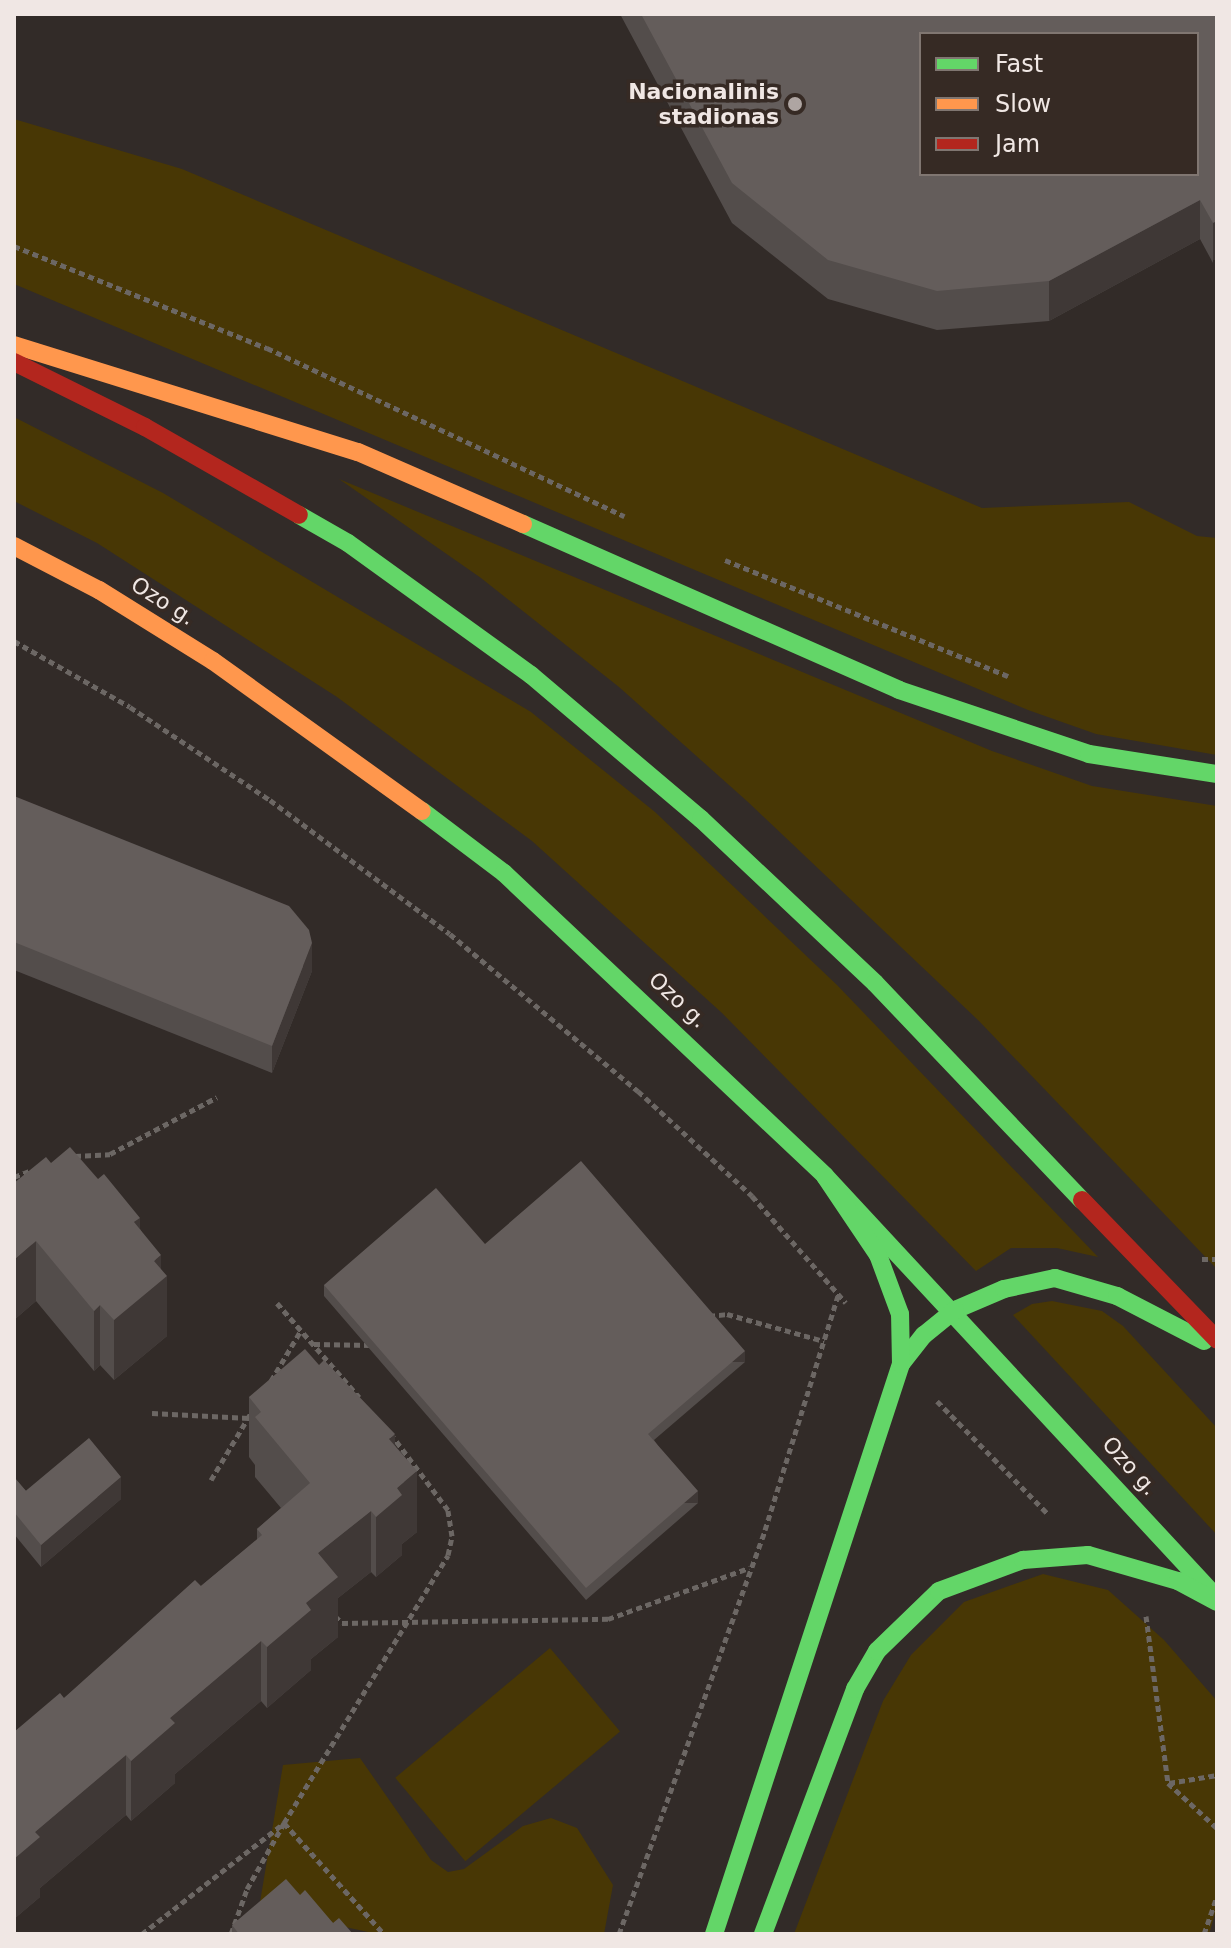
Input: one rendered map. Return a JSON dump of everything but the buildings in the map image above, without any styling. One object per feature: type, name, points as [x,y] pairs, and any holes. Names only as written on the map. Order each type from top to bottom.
[{"type":"main road","points":[[14,345],[358,452],[899,690],[1089,754],[1217,774]]},
{"type":"main road","points":[[14,362],[145,427],[348,543],[531,675],[701,819],[875,983],[1217,1340]]},
{"type":"main road","name":"Ozo g.","points":[[14,546],[99,590],[213,661],[333,743],[504,873],[663,1017],[825,1176],[955,1310],[1217,1600]]},
{"type":"main road","points":[[714,1934],[901,1364],[900,1314],[878,1255],[825,1176]]},
{"type":"main road","points":[[901,1364],[924,1335],[955,1310],[1004,1289],[1055,1278],[1117,1296],[1217,1348]]},
{"type":"main road","points":[[763,1934],[855,1689],[877,1651],[939,1591],[979,1573],[1055,1556],[1128,1563],[1217,1600]]},
{"type":"path","points":[[14,246],[267,348],[633,520]]},
{"type":"path","points":[[719,558],[1021,681]]},
{"type":"path","points":[[14,641],[130,707],[270,800],[450,934],[638,1091],[752,1196],[849,1307]]},
{"type":"path","points":[[63,1157],[110,1154],[217,1097]]},
{"type":"path","points":[[14,1177],[39,1167]]},
{"type":"path","points":[[619,1934],[750,1567],[839,1295]]},
{"type":"path","points":[[277,1303],[366,1405]]},
{"type":"path","points":[[696,1318],[727,1314],[824,1341]]},
{"type":"path","points":[[264,1393],[301,1330]]},
{"type":"path","points":[[313,1344],[375,1345]]},
{"type":"path","points":[[901,1364],[1048,1515],[1055,1556]]},
{"type":"path","points":[[211,1480],[256,1405]]},
{"type":"path","points":[[152,1413],[249,1418]]},
{"type":"path","points":[[231,1934],[247,1889],[284,1823],[411,1622],[448,1555],[452,1536],[448,1510],[428,1477],[387,1429]]},
{"type":"path","points":[[327,1607],[342,1623],[608,1619],[750,1567]]},
{"type":"path","points":[[1145,1609],[1168,1783],[1217,1828]]},
{"type":"path","points":[[1168,1783],[1217,1775]]},
{"type":"path","points":[[142,1934],[284,1823]]},
{"type":"path","points":[[284,1823],[384,1934]]},
{"type":"path","points":[[1204,1934],[1217,1897]]},
{"type":"shaded area","points":[[14,119],[182,169],[982,508],[1129,502],[1197,536],[1217,538],[1217,755],[1096,734],[1028,710],[14,284]]},
{"type":"shaded area","points":[[14,417],[163,493],[531,712],[655,812],[837,985],[1098,1257],[1057,1248],[1011,1248],[976,1271],[722,1013],[532,841],[337,697],[97,543],[14,501]]},
{"type":"shaded area","points":[[339,479],[992,751],[1092,786],[1217,806],[1217,1269],[979,1021],[748,802],[619,687],[481,578]]},
{"type":"shaded area","points":[[1052,1301],[1102,1311],[1123,1326],[1217,1428],[1217,1535],[1013,1315],[1032,1304]]},
{"type":"shaded area","points":[[1043,1574],[1108,1590],[1164,1640],[1217,1701],[1217,1907],[1209,1934],[794,1934],[883,1701],[911,1655],[964,1602]]},
{"type":"shaded area","points":[[550,1648],[620,1731],[465,1861],[395,1778]]},
{"type":"shaded area","points":[[360,1758],[431,1860],[448,1872],[464,1869],[523,1826],[551,1818],[577,1828],[613,1885],[604,1934],[377,1934],[259,1908],[283,1765]]},
{"type":"traffic: fast","points":[[299,515],[348,543],[531,675],[701,819],[875,983],[1082,1200]]},
{"type":"traffic: fast","points":[[523,524],[899,690],[1089,754],[1217,774]]},
{"type":"traffic: fast","points":[[422,811],[504,873],[825,1176],[1217,1598]]},
{"type":"traffic: fast","points":[[714,1934],[901,1364],[900,1314],[878,1255],[825,1176]]},
{"type":"traffic: fast","points":[[955,1310],[1004,1289],[1055,1278],[1117,1296],[1204,1341]]},
{"type":"traffic: fast","points":[[901,1364],[924,1335],[955,1310]]},
{"type":"traffic: fast","points":[[763,1934],[855,1689],[877,1651],[939,1591],[1023,1560],[1088,1555],[1178,1581],[1217,1602]]},
{"type":"traffic: slow","points":[[14,345],[358,452],[523,524]]},
{"type":"traffic: slow","points":[[14,546],[99,590],[213,661],[422,811]]},
{"type":"traffic: jam","points":[[14,362],[145,427],[299,515]]},
{"type":"traffic: jam","points":[[1082,1200],[1217,1340]]},
{"type":"place","name":"Nacionalinis stadionas","points":[[795,104]]}]
